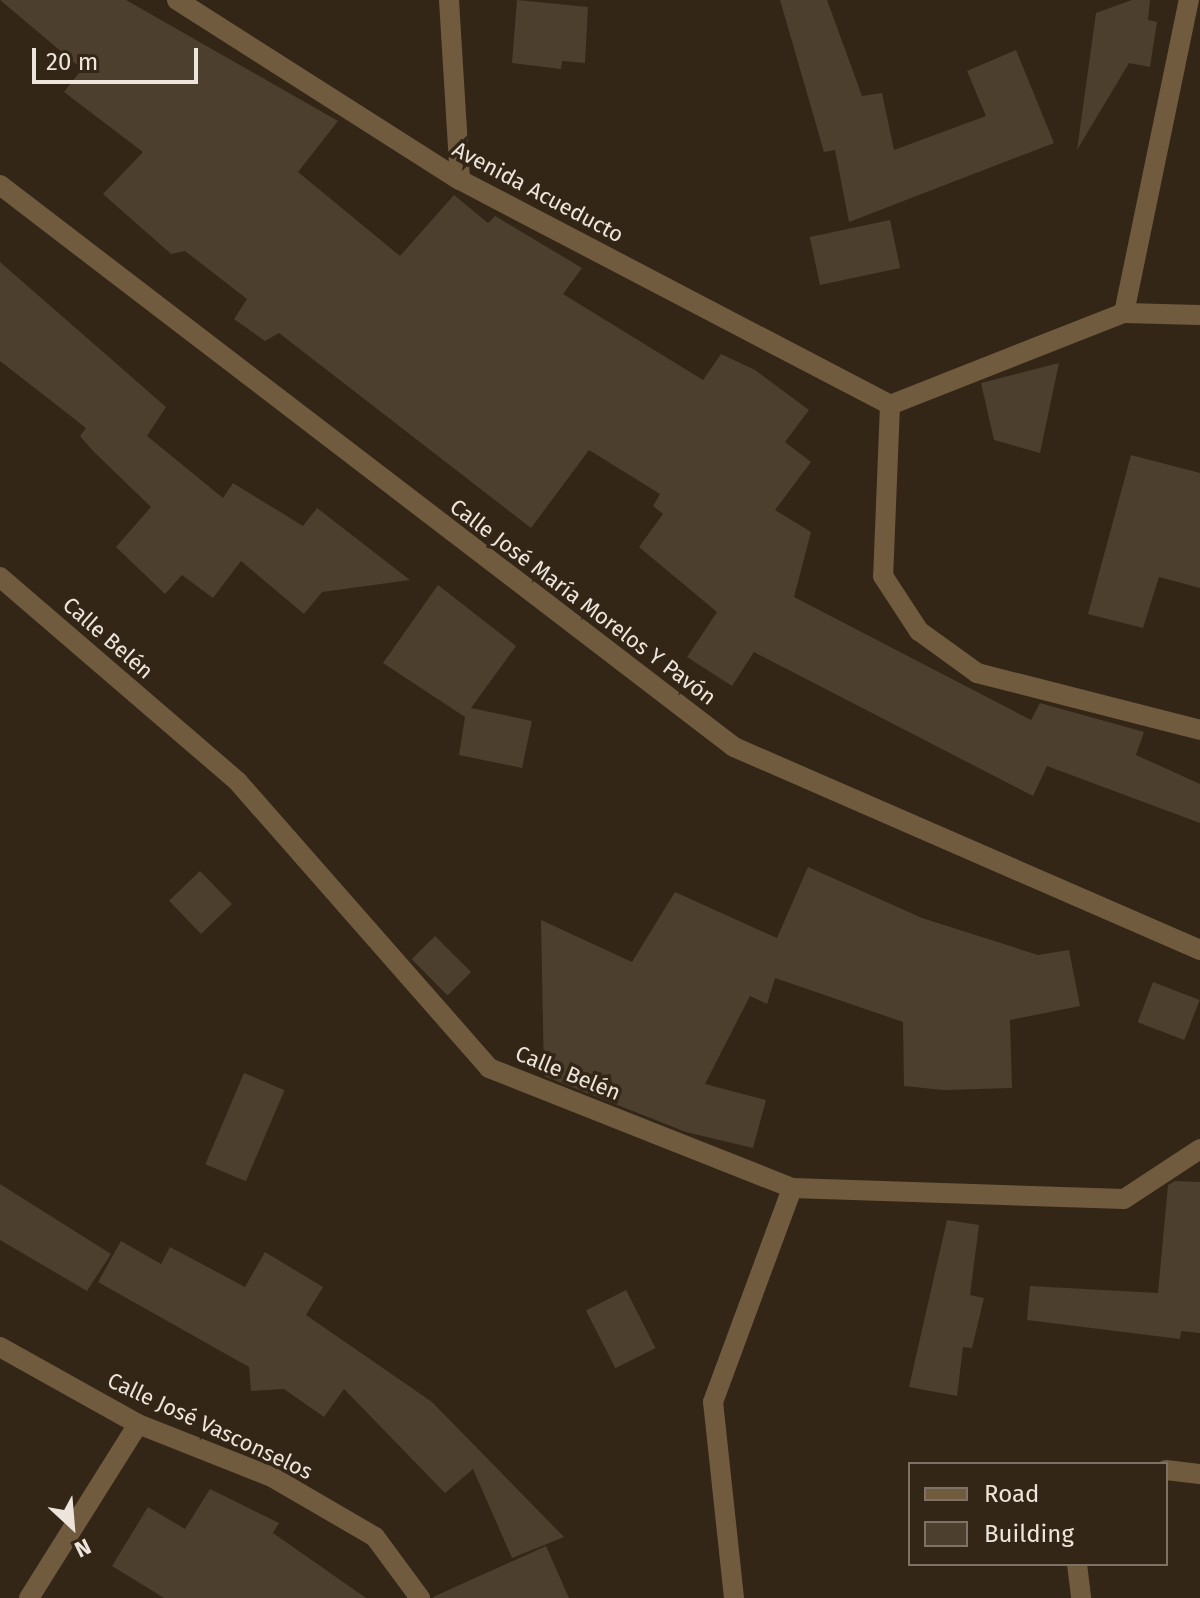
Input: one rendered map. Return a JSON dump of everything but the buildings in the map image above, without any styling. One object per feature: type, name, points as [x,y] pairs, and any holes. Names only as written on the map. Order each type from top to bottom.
[{"type":"street","name":"Avenida Acueducto","points":[[177,0],[460,180],[890,405]]},
{"type":"street","points":[[449,0],[460,180]]},
{"type":"street","points":[[1124,313],[1189,0]]},
{"type":"street","name":"Calle José María Morelos Y Pavón","points":[[0,185],[734,747],[1200,950]]},
{"type":"street","points":[[1200,315],[1124,313],[890,405],[883,576],[919,631],[977,673],[1200,730]]},
{"type":"street","name":"Calle Belén","points":[[0,577],[238,782],[489,1068],[792,1188],[1124,1199],[1200,1149]]},
{"type":"street","points":[[734,1598],[713,1402],[792,1188]]},
{"type":"street","name":"Calle José Vasconselos","points":[[0,1347],[138,1424],[272,1477],[375,1537],[420,1598]]},
{"type":"street","points":[[29,1598],[138,1424]]},
{"type":"street","points":[[1168,1470],[1200,1474]]},
{"type":"street","points":[[1077,1566],[1081,1598]]}]
